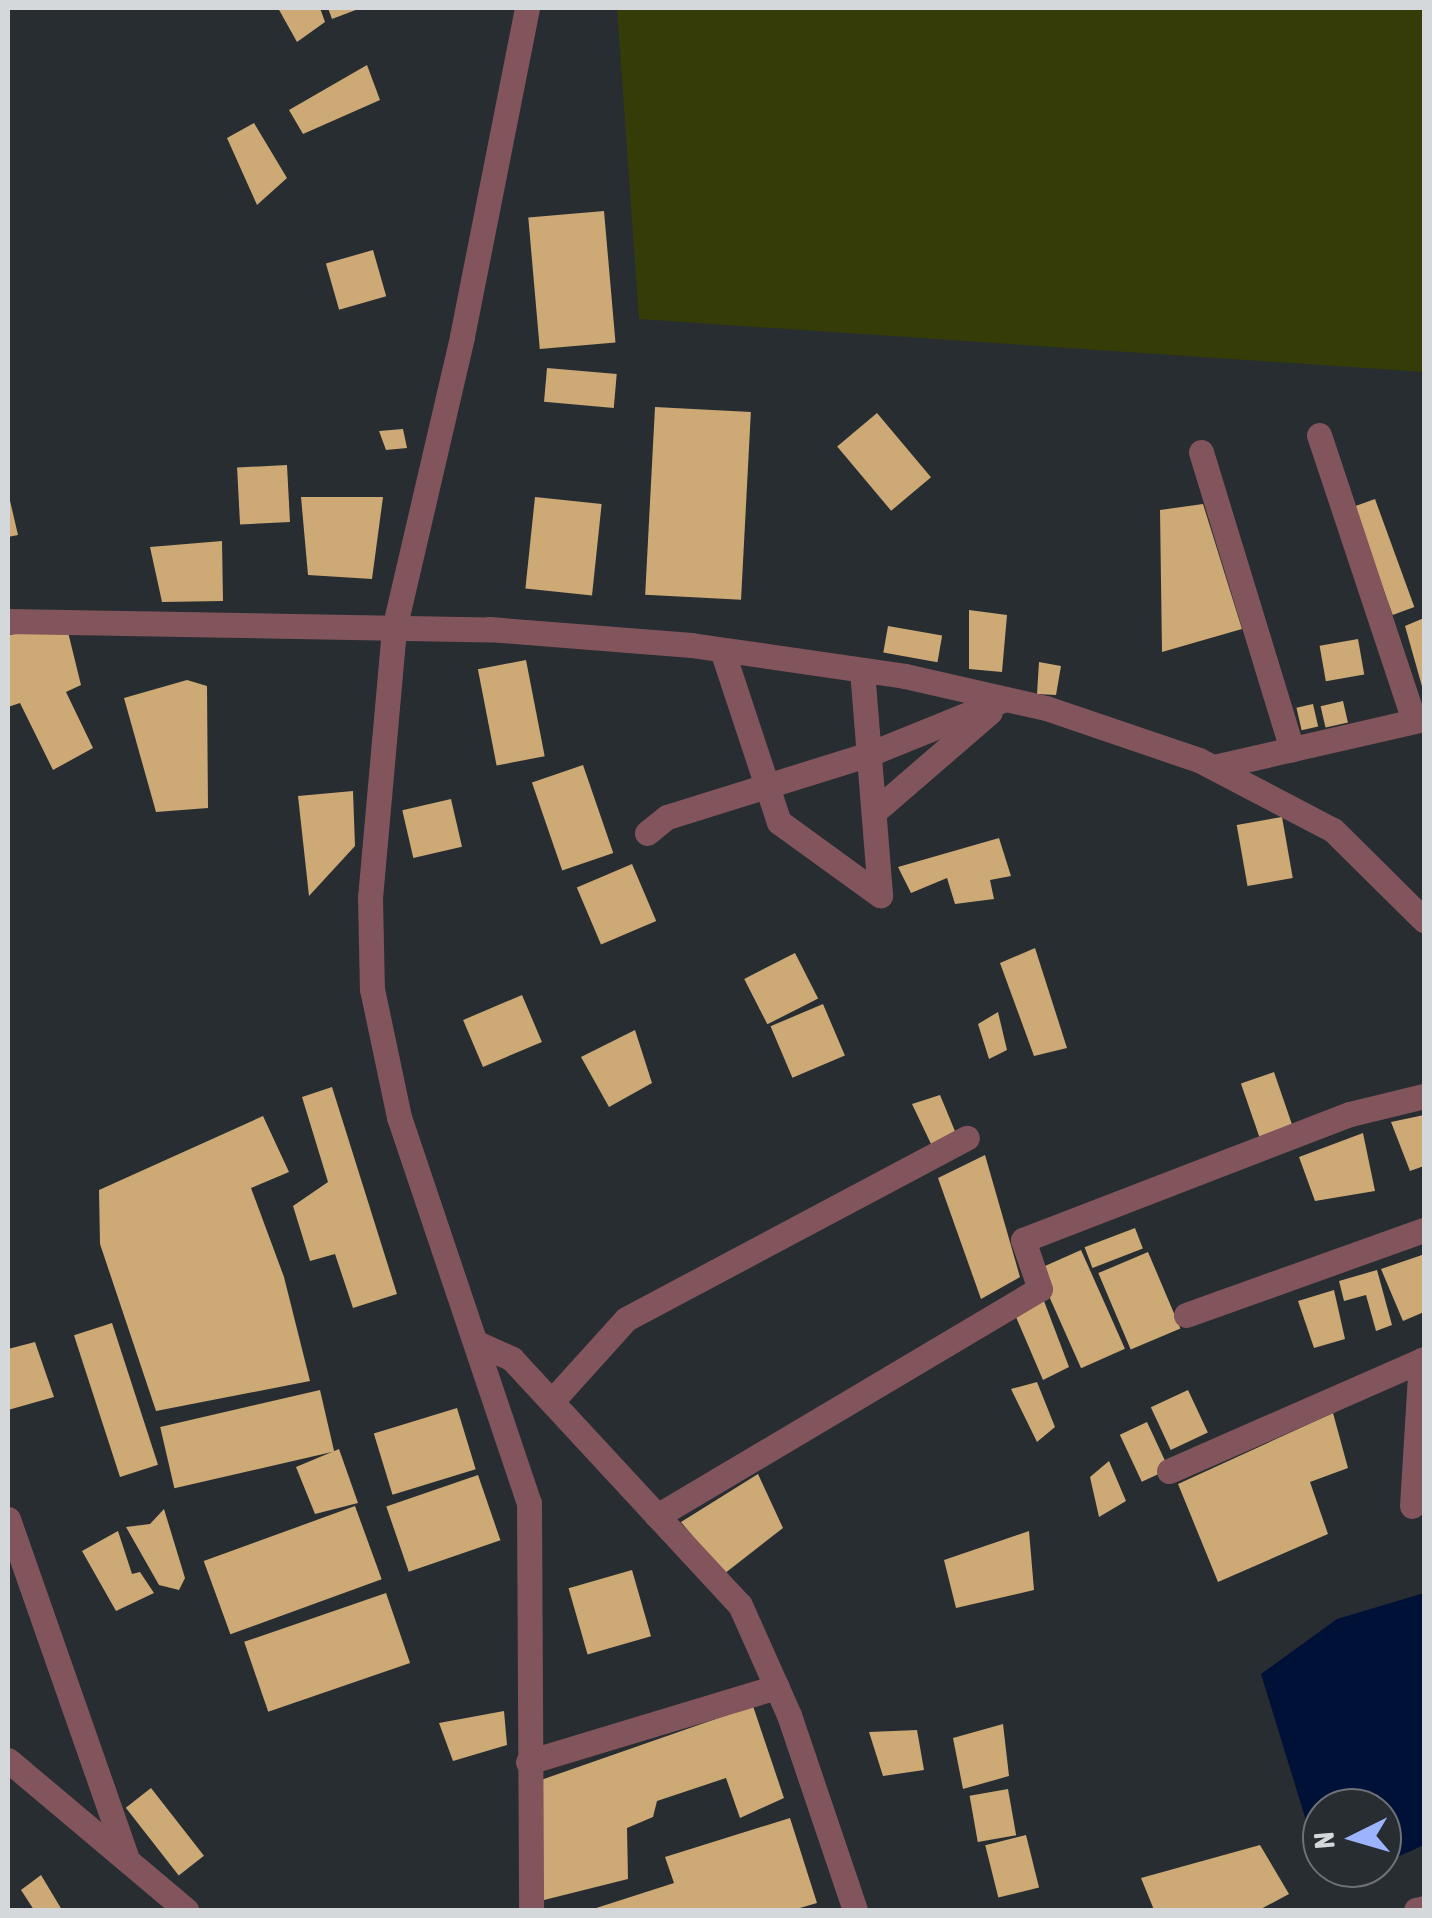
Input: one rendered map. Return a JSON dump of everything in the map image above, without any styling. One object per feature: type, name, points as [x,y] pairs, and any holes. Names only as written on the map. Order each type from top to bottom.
[{"type":"street","points":[[527,8],[462,336],[394,630],[370,897],[372,989],[422,1198],[480,1344],[529,1503],[532,1910]]},
{"type":"street","points":[[1214,767],[1419,720],[1319,435]]},
{"type":"street","points":[[1201,452],[1292,749]]},
{"type":"street","points":[[8,621],[490,629],[722,650],[862,670],[1005,698],[1214,767],[1332,830],[1424,920]]},
{"type":"street","points":[[722,650],[779,822],[880,895],[862,670]]},
{"type":"street","points":[[647,833],[666,817],[869,754],[1005,698]]},
{"type":"street","points":[[874,812],[1005,698]]},
{"type":"street","points":[[658,1516],[1040,1289],[1024,1240],[1350,1114],[1424,1096]]},
{"type":"street","points":[[552,1401],[626,1319],[967,1138]]},
{"type":"street","points":[[1186,1316],[1424,1230]]},
{"type":"street","points":[[480,1344],[512,1359],[740,1604],[777,1686],[854,1910]]},
{"type":"street","points":[[1169,1472],[1423,1360],[1412,1506]]},
{"type":"street","points":[[8,1519],[125,1854]]},
{"type":"street","points":[[528,1762],[777,1686]]},
{"type":"street","points":[[8,1760],[125,1854],[186,1910]]},
{"type":"street","points":[[1416,1910],[1424,1908]]},
{"type":"green space","points":[[617,8],[1424,8],[1424,372],[639,319]]},
{"type":"water","points":[[1424,1593],[1424,1845],[1402,1855],[1402,1788],[1302,1788],[1302,1807],[1261,1674],[1337,1619]]},
{"type":"building","points":[[278,8],[320,8],[325,22],[297,42]]},
{"type":"building","points":[[328,8],[361,8],[332,19]]},
{"type":"building","points":[[367,65],[380,100],[303,134],[289,110]]},
{"type":"building","points":[[254,123],[287,178],[257,205],[227,138]]},
{"type":"building","points":[[604,211],[616,342],[540,349],[528,218]]},
{"type":"building","points":[[373,250],[386,296],[339,310],[326,264]]},
{"type":"building","points":[[547,368],[617,374],[614,408],[544,402]]},
{"type":"building","points":[[655,407],[751,412],[741,600],[645,595]]},
{"type":"building","points":[[877,413],[931,477],[891,511],[837,446]]},
{"type":"building","points":[[403,429],[407,448],[386,450],[379,431]]},
{"type":"building","points":[[287,465],[290,522],[240,525],[237,468]]},
{"type":"building","points":[[8,492],[18,535],[8,537]]},
{"type":"building","points":[[301,497],[383,497],[372,579],[308,575]]},
{"type":"building","points":[[535,497],[602,504],[592,595],[525,588]]},
{"type":"building","points":[[1375,499],[1414,607],[1393,615],[1353,507]]},
{"type":"building","points":[[1203,504],[1242,629],[1162,652],[1160,510]]},
{"type":"building","points":[[222,541],[223,601],[162,602],[150,547]]},
{"type":"building","points":[[969,610],[1007,615],[1002,672],[969,669]]},
{"type":"building","points":[[1424,618],[1424,690],[1423,690],[1405,626]]},
{"type":"building","points":[[888,626],[942,636],[937,662],[883,653]]},
{"type":"building","points":[[67,628],[81,685],[66,692],[93,748],[53,770],[20,703],[8,707],[8,635]]},
{"type":"building","points":[[1358,639],[1364,674],[1326,681],[1320,646]]},
{"type":"building","points":[[526,660],[545,756],[497,766],[478,669]]},
{"type":"building","points":[[1039,662],[1061,666],[1056,695],[1037,694]]},
{"type":"building","points":[[187,680],[207,686],[208,808],[156,812],[124,698]]},
{"type":"building","points":[[1343,701],[1348,722],[1326,728],[1321,706]]},
{"type":"building","points":[[1313,704],[1318,726],[1302,730],[1296,708]]},
{"type":"building","points":[[583,765],[613,853],[562,871],[532,783]]},
{"type":"building","points":[[353,791],[355,846],[309,896],[298,796]]},
{"type":"building","points":[[451,799],[462,847],[413,858],[402,810]]},
{"type":"building","points":[[1282,817],[1293,878],[1247,886],[1237,825]]},
{"type":"building","points":[[999,838],[1011,876],[990,880],[994,899],[955,904],[947,878],[911,893],[898,867]]},
{"type":"building","points":[[632,864],[656,921],[601,945],[577,887]]},
{"type":"building","points":[[1035,948],[1067,1048],[1034,1056],[1000,963]]},
{"type":"building","points":[[795,953],[818,998],[767,1024],[744,979]]},
{"type":"building","points":[[522,995],[542,1042],[483,1067],[463,1020]]},
{"type":"building","points":[[823,1004],[845,1056],[792,1078],[771,1026]]},
{"type":"building","points":[[998,1012],[1007,1050],[989,1059],[978,1024]]},
{"type":"building","points":[[635,1030],[652,1083],[609,1107],[581,1057]]},
{"type":"building","points":[[1274,1072],[1293,1126],[1259,1137],[1241,1083]]},
{"type":"building","points":[[332,1087],[397,1294],[353,1308],[335,1254],[310,1261],[293,1206],[328,1182],[302,1097]]},
{"type":"building","points":[[940,1095],[957,1136],[932,1146],[912,1104]]},
{"type":"building","points":[[1424,1115],[1424,1166],[1410,1171],[1391,1122]]},
{"type":"building","points":[[263,1116],[289,1172],[251,1188],[284,1277],[310,1381],[156,1411],[100,1244],[99,1190]]},
{"type":"building","points":[[1363,1133],[1375,1191],[1315,1201],[1299,1157]]},
{"type":"building","points":[[985,1155],[1020,1277],[981,1299],[938,1178]]},
{"type":"building","points":[[1135,1228],[1143,1249],[1092,1268],[1085,1247]]},
{"type":"building","points":[[1081,1250],[1125,1349],[1081,1368],[1037,1270]]},
{"type":"building","points":[[1148,1252],[1180,1328],[1131,1350],[1098,1273]]},
{"type":"building","points":[[1422,1255],[1424,1312],[1403,1321],[1381,1269]]},
{"type":"building","points":[[1377,1270],[1392,1325],[1376,1331],[1366,1295],[1344,1301],[1339,1281]]},
{"type":"building","points":[[1334,1290],[1345,1339],[1314,1348],[1298,1301]]},
{"type":"building","points":[[1044,1301],[1069,1367],[1043,1380],[1016,1317]]},
{"type":"building","points":[[112,1323],[158,1465],[120,1477],[74,1335]]},
{"type":"building","points":[[35,1342],[54,1397],[8,1410],[8,1349]]},
{"type":"building","points":[[1037,1382],[1055,1427],[1037,1442],[1011,1389]]},
{"type":"building","points":[[320,1390],[334,1451],[174,1488],[160,1427]]},
{"type":"building","points":[[1188,1390],[1208,1433],[1171,1450],[1151,1407]]},
{"type":"building","points":[[457,1408],[476,1469],[393,1495],[374,1433]]},
{"type":"building","points":[[1333,1413],[1348,1468],[1310,1482],[1328,1534],[1218,1582],[1178,1484]]},
{"type":"building","points":[[1147,1422],[1169,1469],[1142,1482],[1120,1435]]},
{"type":"building","points":[[339,1449],[358,1503],[315,1514],[296,1467]]},
{"type":"building","points":[[1109,1461],[1126,1501],[1099,1517],[1090,1477]]},
{"type":"building","points":[[758,1474],[783,1528],[724,1574],[681,1522]]},
{"type":"building","points":[[478,1475],[500,1540],[409,1572],[386,1507]]},
{"type":"building","points":[[355,1506],[382,1579],[230,1634],[204,1561]]},
{"type":"building","points":[[164,1509],[185,1578],[179,1590],[159,1585],[126,1527],[150,1524]]},
{"type":"building","points":[[118,1531],[132,1574],[140,1572],[154,1593],[116,1611],[82,1551]]},
{"type":"building","points":[[1029,1531],[1034,1590],[956,1608],[944,1560]]},
{"type":"building","points":[[632,1570],[651,1636],[588,1655],[569,1588]]},
{"type":"building","points":[[386,1593],[410,1663],[268,1712],[244,1642]]},
{"type":"building","points":[[753,1706],[784,1798],[740,1818],[726,1778],[657,1801],[653,1817],[627,1828],[628,1879],[540,1901],[538,1781]]},
{"type":"building","points":[[504,1711],[507,1745],[453,1761],[439,1723]]},
{"type":"building","points":[[1003,1724],[1009,1776],[963,1789],[953,1738]]},
{"type":"building","points":[[917,1730],[924,1770],[883,1776],[869,1732]]},
{"type":"building","points":[[151,1788],[204,1856],[179,1875],[126,1808]]},
{"type":"building","points":[[1008,1789],[1016,1835],[978,1842],[970,1796]]},
{"type":"building","points":[[790,1818],[817,1903],[793,1910],[590,1910],[674,1883],[665,1857]]},
{"type":"building","points":[[1026,1835],[1039,1887],[998,1898],[985,1845]]},
{"type":"building","points":[[1260,1845],[1289,1894],[1259,1910],[1154,1910],[1141,1878]]},
{"type":"building","points":[[41,1875],[62,1910],[34,1910],[21,1890]]}]
